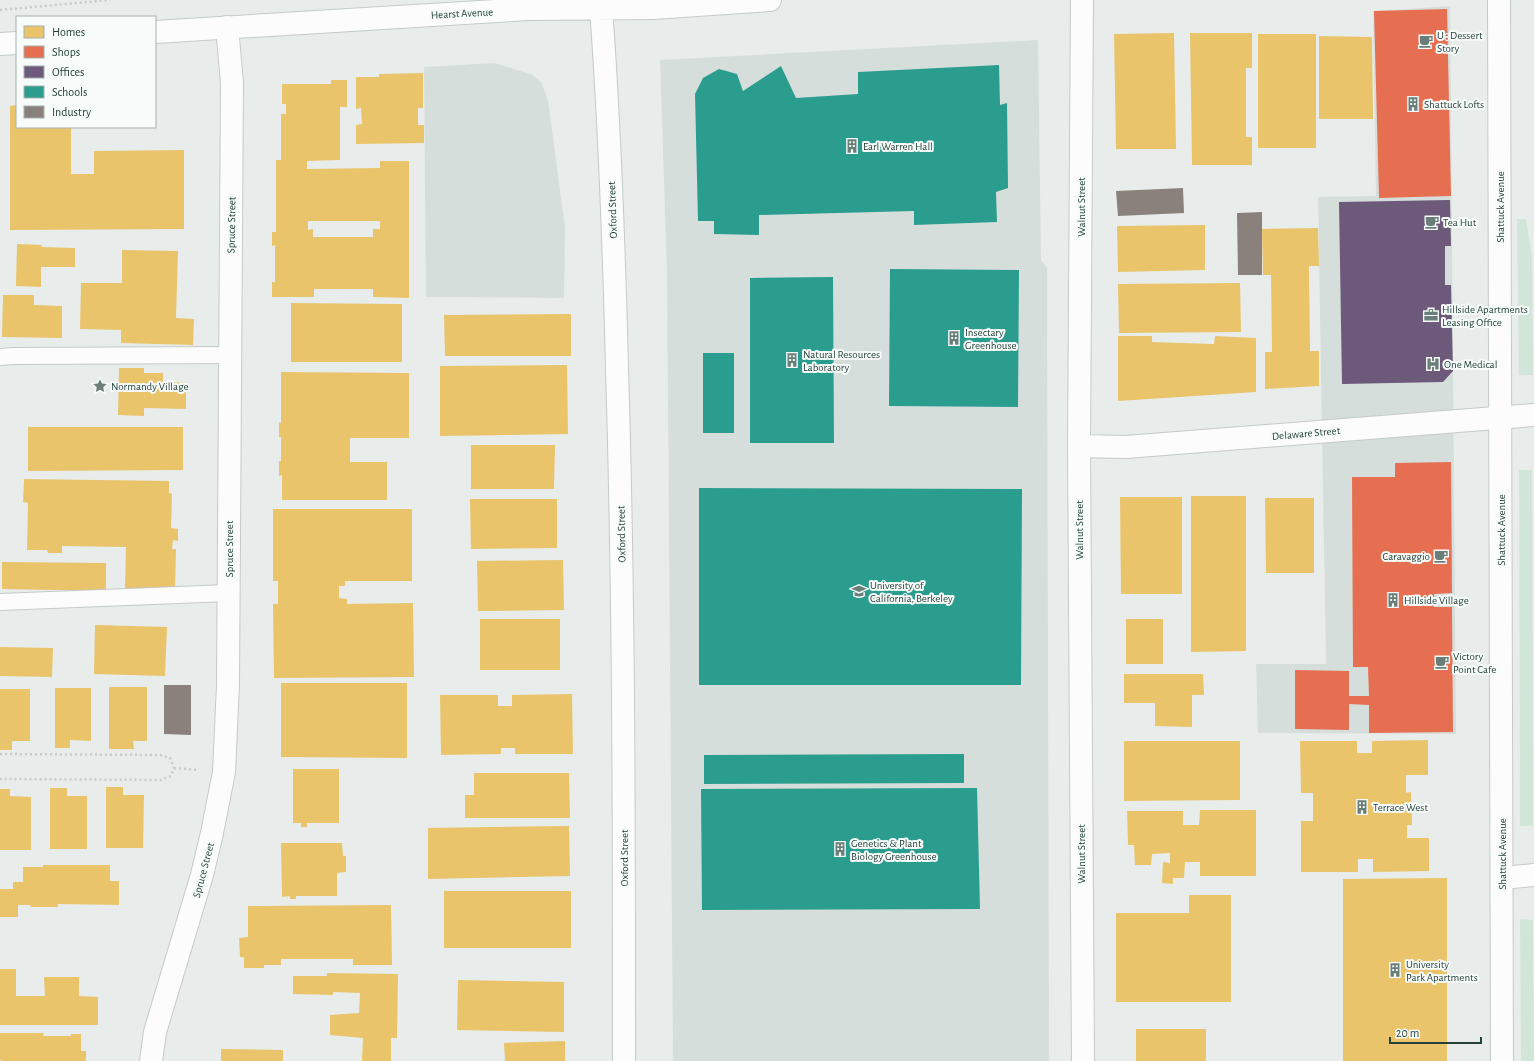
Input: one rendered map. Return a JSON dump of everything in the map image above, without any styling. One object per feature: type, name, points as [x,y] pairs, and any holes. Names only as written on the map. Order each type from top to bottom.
[{"type":"street","name":"Hearst Avenue","points":[[156,32],[528,9],[600,3],[653,8],[770,0]]},
{"type":"street","name":"Walnut Street","points":[[1082,0],[1079,446],[1082,1061]]},
{"type":"street","name":"Shattuck Avenue","points":[[1499,0],[1502,1061]]},
{"type":"street","name":"Oxford Street","points":[[600,3],[612,184],[620,475],[624,737],[624,1061]]},
{"type":"street","name":"Spruce Street","points":[[151,1061],[155,1032],[202,875],[224,772],[228,685],[232,83],[227,27]]},
{"type":"street","points":[[0,44],[16,43]]},
{"type":"street","name":"Delaware Street","points":[[1079,446],[1126,447],[1534,415]]},
{"type":"street","points":[[1502,878],[1534,875]]},
{"type":"lane","points":[[0,357],[229,355]]},
{"type":"lane","points":[[0,602],[229,593]]},
{"type":"path","points":[[0,10],[110,0]]},
{"type":"path","points":[[0,754],[160,755],[170,758],[174,768],[171,776],[161,780],[0,779]]},
{"type":"path","points":[[174,768],[191,770]]},
{"type":"shaded area","points":[[1450,6],[1456,734],[1258,733],[1256,664],[1326,664],[1318,197],[1376,196],[1373,11]]},
{"type":"shaded area","name":"University of California, Berkeley","points":[[1038,40],[1041,260],[1047,267],[1049,1061],[673,1061],[667,272],[660,60]]},
{"type":"shaded area","points":[[495,63],[533,75],[541,82],[548,100],[565,228],[564,298],[426,297],[424,67]]},
{"type":"green space","points":[[1517,219],[1526,219],[1532,256],[1533,375],[1519,375]]},
{"type":"green space","points":[[1519,470],[1532,470],[1533,826],[1520,826]]},
{"type":"green space","points":[[1520,919],[1533,920],[1534,1061],[1521,1061]]},
{"type":"building: Homes","points":[[1174,33],[1176,149],[1116,149],[1114,34]]},
{"type":"building: Homes","points":[[1190,33],[1252,33],[1252,68],[1246,68],[1246,137],[1252,137],[1252,165],[1192,165]]},
{"type":"building: Homes","points":[[1258,34],[1316,34],[1316,148],[1258,148]]},
{"type":"building: Homes","points":[[1319,36],[1372,37],[1373,119],[1319,119]]},
{"type":"building: Homes","points":[[423,73],[423,108],[418,108],[418,125],[424,125],[424,143],[356,144],[356,125],[362,124],[361,108],[356,109],[356,77],[379,77],[379,74]]},
{"type":"building: Homes","points":[[331,80],[347,80],[347,107],[340,107],[340,160],[307,161],[307,169],[380,168],[380,161],[409,161],[409,298],[373,297],[373,289],[314,289],[314,297],[272,297],[272,282],[275,282],[275,245],[272,246],[272,232],[276,232],[276,160],[281,160],[281,114],[286,114],[286,104],[282,104],[282,84],[331,84]],"holes":[[[308,221],[380,221],[380,229],[373,229],[373,237],[313,237],[313,229],[308,230]]]},
{"type":"building: Homes","points":[[16,105],[16,128],[71,128],[71,174],[94,174],[94,151],[184,150],[184,229],[10,230],[10,106]]},
{"type":"building: Homes","points":[[1205,225],[1205,270],[1118,272],[1117,226]]},
{"type":"building: Homes","points":[[1318,228],[1319,266],[1309,266],[1309,274],[1310,351],[1319,351],[1319,386],[1265,389],[1265,352],[1272,352],[1271,275],[1263,275],[1262,229]]},
{"type":"building: Homes","points":[[17,244],[42,245],[41,247],[75,248],[75,267],[41,267],[41,287],[16,286]]},
{"type":"building: Homes","points":[[122,250],[178,251],[176,318],[194,319],[193,345],[121,343],[121,330],[80,329],[81,283],[122,283]]},
{"type":"building: Homes","points":[[1240,283],[1241,332],[1119,333],[1118,284]]},
{"type":"building: Homes","points":[[3,295],[34,295],[34,305],[62,306],[62,338],[2,337]]},
{"type":"building: Homes","points":[[291,303],[402,304],[402,362],[291,362]]},
{"type":"building: Homes","points":[[571,314],[571,356],[445,356],[444,315]]},
{"type":"building: Homes","points":[[1118,336],[1152,336],[1152,342],[1214,344],[1215,336],[1256,338],[1256,392],[1118,401]]},
{"type":"building: Homes","points":[[567,365],[568,434],[440,436],[440,366]]},
{"type":"building: Homes","points":[[119,368],[144,368],[144,373],[163,373],[163,382],[186,383],[186,409],[144,408],[144,416],[118,415]]},
{"type":"building: Homes","points":[[281,372],[409,373],[409,438],[350,438],[350,462],[387,462],[387,500],[282,500],[282,475],[279,476],[279,461],[281,461],[281,437],[279,437],[279,422],[281,423]]},
{"type":"building: Homes","points":[[28,427],[183,427],[183,470],[28,471]]},
{"type":"building: Homes","points":[[471,445],[555,445],[554,489],[471,489]]},
{"type":"building: Homes","points":[[24,479],[169,481],[169,493],[172,494],[171,528],[178,529],[178,541],[173,540],[172,549],[176,549],[175,589],[125,588],[126,547],[62,546],[62,553],[48,553],[47,550],[27,550],[28,503],[23,502]]},
{"type":"building: Homes","points":[[1191,496],[1246,496],[1246,651],[1191,652]]},
{"type":"building: Homes","points":[[1120,497],[1182,497],[1182,594],[1121,594]]},
{"type":"building: Homes","points":[[1265,498],[1314,498],[1314,573],[1266,573]]},
{"type":"building: Homes","points":[[470,499],[557,499],[557,548],[471,549]]},
{"type":"building: Homes","points":[[273,509],[412,509],[412,581],[345,581],[345,586],[339,586],[339,598],[347,599],[347,604],[413,603],[414,677],[274,678],[273,604],[278,604],[278,581],[273,581]]},
{"type":"building: Homes","points":[[563,560],[564,610],[478,611],[477,561]]},
{"type":"building: Homes","points":[[2,562],[106,563],[106,591],[2,589]]},
{"type":"building: Homes","points":[[480,619],[560,619],[560,670],[480,670]]},
{"type":"building: Homes","points":[[1126,619],[1163,619],[1163,664],[1126,664]]},
{"type":"building: Homes","points":[[95,625],[167,627],[165,676],[94,674]]},
{"type":"building: Homes","points":[[0,647],[53,648],[52,677],[0,676]]},
{"type":"building: Homes","points":[[1124,674],[1203,674],[1204,695],[1192,695],[1192,727],[1155,726],[1155,703],[1124,703]]},
{"type":"building: Homes","points":[[281,683],[407,683],[407,758],[281,757]]},
{"type":"building: Homes","points":[[109,687],[147,687],[147,741],[133,741],[134,749],[109,749]]},
{"type":"building: Homes","points":[[55,688],[91,688],[91,741],[70,740],[70,748],[55,748]]},
{"type":"building: Homes","points":[[0,689],[30,689],[30,741],[12,741],[12,750],[0,750]]},
{"type":"building: Homes","points":[[572,694],[573,754],[515,754],[515,748],[501,748],[501,754],[441,755],[440,695],[498,695],[498,706],[512,706],[512,695]]},
{"type":"building: Homes","name":"Terrace West","points":[[1428,740],[1428,775],[1406,775],[1406,793],[1411,792],[1412,825],[1407,825],[1407,838],[1429,838],[1429,871],[1373,872],[1373,859],[1358,859],[1358,872],[1301,872],[1301,821],[1313,821],[1313,793],[1301,793],[1300,741],[1357,741],[1357,753],[1372,753],[1372,741]]},
{"type":"building: Homes","points":[[1124,741],[1240,741],[1240,800],[1124,801]]},
{"type":"building: Homes","points":[[293,769],[339,769],[339,823],[307,823],[307,827],[301,827],[301,823],[293,823]]},
{"type":"building: Homes","points":[[474,773],[569,773],[570,818],[465,818],[465,795],[474,795]]},
{"type":"building: Homes","points":[[106,787],[123,787],[123,795],[144,795],[143,848],[106,848]]},
{"type":"building: Homes","points":[[50,788],[67,788],[67,796],[87,796],[87,849],[50,849]]},
{"type":"building: Homes","points":[[0,789],[10,789],[10,796],[31,797],[31,850],[0,850]]},
{"type":"building: Homes","points":[[1200,810],[1256,810],[1256,876],[1200,876],[1200,862],[1185,862],[1184,878],[1173,878],[1173,884],[1162,883],[1163,862],[1170,863],[1170,853],[1152,854],[1151,865],[1135,865],[1134,845],[1128,845],[1127,811],[1183,811],[1183,825],[1199,825]]},
{"type":"building: Homes","points":[[569,826],[570,876],[428,879],[428,828]]},
{"type":"building: Homes","points":[[281,843],[342,843],[343,856],[346,856],[346,872],[337,873],[337,896],[296,896],[296,899],[290,899],[290,896],[282,897]]},
{"type":"building: Homes","points":[[43,865],[110,865],[110,881],[119,881],[119,905],[58,904],[58,907],[31,907],[30,905],[18,905],[18,917],[0,917],[0,889],[13,889],[13,882],[23,882],[23,867],[43,867]]},
{"type":"building: Homes","name":"University Park Apartments","points":[[1447,878],[1447,1061],[1343,1061],[1343,879]]},
{"type":"building: Homes","points":[[444,891],[571,891],[571,948],[444,948]]},
{"type":"building: Homes","points":[[1189,895],[1231,895],[1231,1002],[1116,1002],[1116,913],[1189,913]]},
{"type":"building: Homes","points":[[391,905],[392,965],[353,965],[353,959],[281,959],[281,965],[264,965],[264,968],[244,968],[244,957],[240,957],[239,938],[248,937],[248,906]]},
{"type":"building: Homes","points":[[0,969],[16,969],[16,996],[45,996],[44,977],[79,977],[79,996],[98,997],[98,1025],[0,1025]]},
{"type":"building: Homes","points":[[327,973],[398,974],[397,1038],[391,1038],[391,1061],[362,1061],[363,1038],[330,1035],[330,1015],[359,1013],[360,993],[333,992],[333,995],[293,994],[293,976],[327,976]]},
{"type":"building: Homes","points":[[458,980],[564,982],[564,1032],[457,1030]]},
{"type":"building: Homes","points":[[1136,1029],[1206,1029],[1206,1061],[1136,1061]]},
{"type":"building: Homes","points":[[0,1033],[44,1033],[43,1036],[71,1036],[71,1034],[81,1034],[81,1051],[86,1051],[86,1061],[2,1061],[0,1060]]},
{"type":"building: Homes","points":[[565,1041],[565,1061],[505,1061],[504,1043]]},
{"type":"building: Homes","points":[[221,1049],[283,1050],[283,1061],[221,1061]]},
{"type":"building: Shops","name":"Shattuck Lofts","points":[[1447,9],[1451,196],[1379,198],[1374,11]]},
{"type":"building: Shops","name":"Hillside Village","points":[[1451,462],[1452,593],[1434,594],[1434,607],[1452,607],[1453,732],[1369,733],[1369,705],[1349,704],[1349,730],[1295,729],[1295,670],[1349,671],[1349,696],[1369,696],[1368,667],[1353,667],[1352,477],[1395,477],[1395,463]]},
{"type":"building: Offices","points":[[1450,200],[1451,246],[1445,246],[1445,285],[1451,285],[1453,371],[1443,382],[1342,384],[1339,202]]},
{"type":"building: Schools","name":"Earl Warren Hall","points":[[999,65],[1000,105],[1007,103],[1008,188],[996,192],[997,222],[914,225],[914,211],[759,215],[759,235],[714,234],[714,221],[698,221],[695,94],[703,78],[719,69],[737,74],[743,91],[781,66],[796,98],[858,94],[858,72]]},
{"type":"building: Schools","name":"Insectary Greenhouse","points":[[890,269],[1019,270],[1018,407],[889,406]]},
{"type":"building: Schools","name":"Natural Resources Laboratory","points":[[833,277],[834,443],[750,443],[750,278]]},
{"type":"building: Schools","points":[[703,353],[734,353],[734,433],[703,433]]},
{"type":"building: Schools","points":[[699,488],[1022,489],[1021,685],[699,685]]},
{"type":"building: Schools","points":[[964,754],[964,783],[704,784],[704,755]]},
{"type":"building: Schools","name":"Genetics & Plant Biology Greenhouse","points":[[977,788],[980,909],[702,910],[701,789]]},
{"type":"building: Industry","points":[[1183,188],[1184,213],[1118,216],[1116,191]]},
{"type":"building: Industry","points":[[1262,212],[1262,275],[1238,275],[1237,213]]},
{"type":"building: Industry","points":[[164,685],[191,685],[191,735],[164,734]]},
{"type":"place","name":"U : Dessert Story","points":[[1426,41]]},
{"type":"place","name":"Shattuck Lofts","points":[[1413,104]]},
{"type":"place","name":"Earl Warren Hall","points":[[852,146]]},
{"type":"place","name":"Tea Hut","points":[[1432,222]]},
{"type":"place","name":"Hillside Apartments Leasing Office","points":[[1431,315]]},
{"type":"place","name":"Insectary Greenhouse","points":[[954,338]]},
{"type":"place","name":"Natural Resources Laboratory","points":[[792,360]]},
{"type":"place","name":"One Medical","points":[[1433,364]]},
{"type":"place","name":"Normandy Village","points":[[100,386]]},
{"type":"place","name":"Caravaggio","points":[[1441,556]]},
{"type":"place","name":"University of California, Berkeley","points":[[859,591]]},
{"type":"place","name":"Hillside Village","points":[[1393,600]]},
{"type":"place","name":"Victory Point Cafe","points":[[1442,662]]},
{"type":"place","name":"Terrace West","points":[[1362,807]]},
{"type":"place","name":"Genetics & Plant Biology Greenhouse","points":[[840,849]]},
{"type":"place","name":"University Park Apartments","points":[[1395,970]]}]
